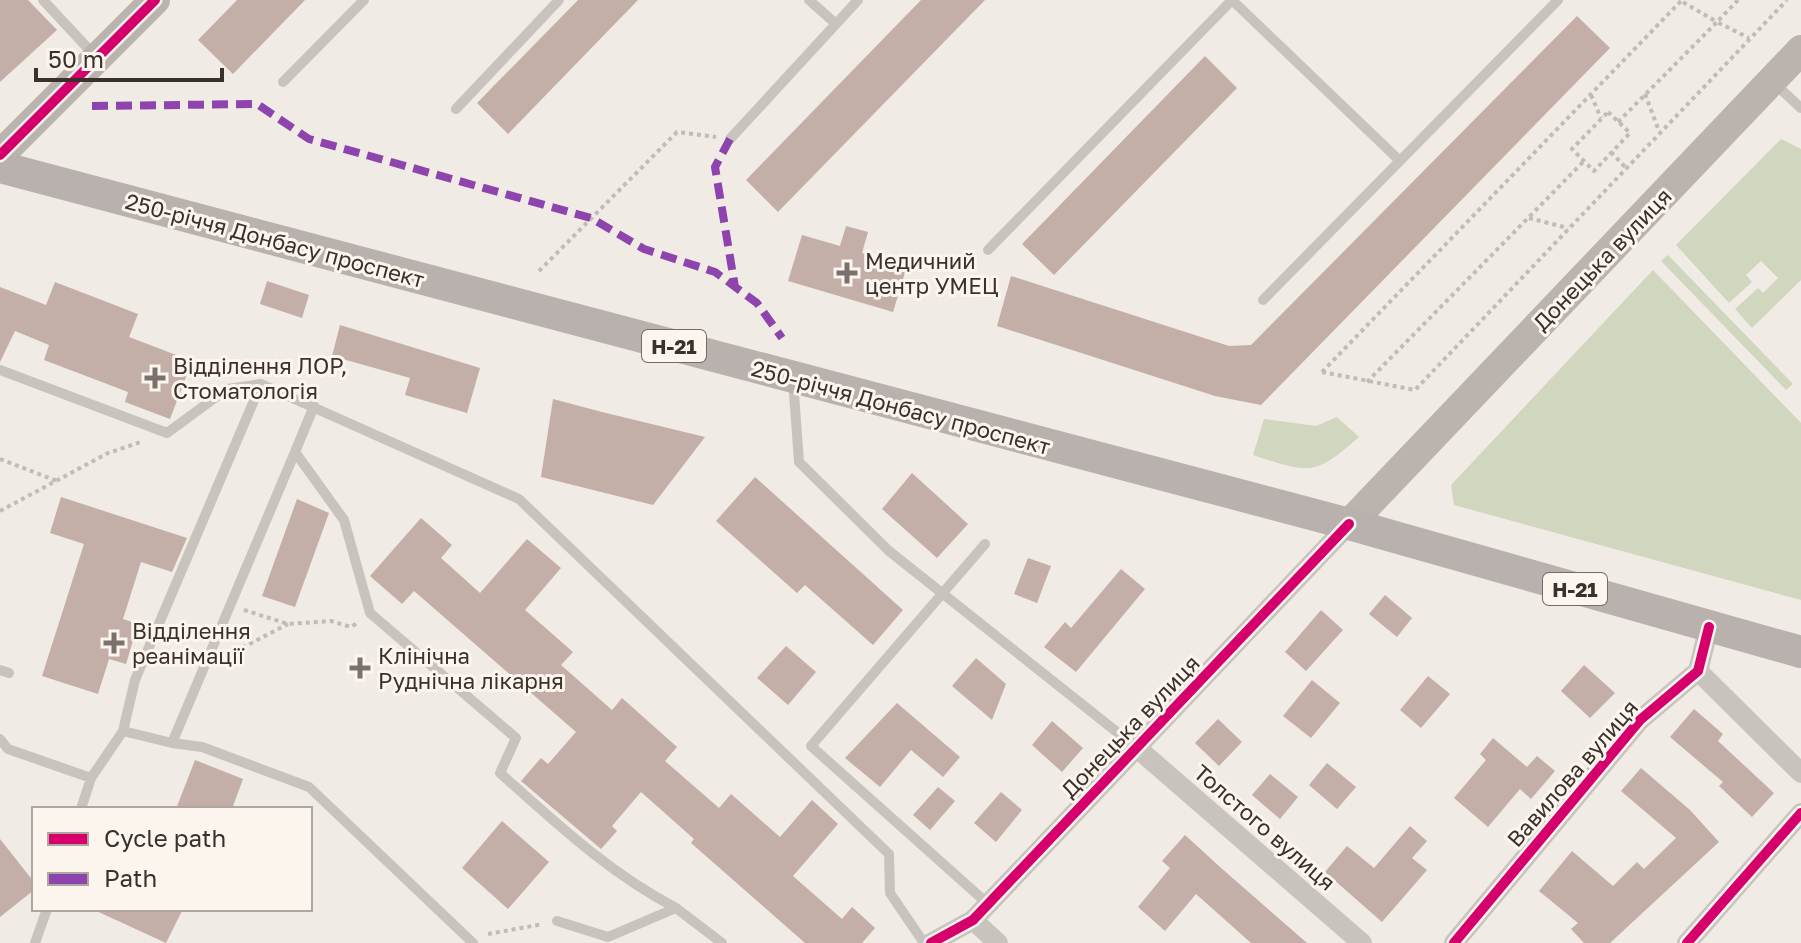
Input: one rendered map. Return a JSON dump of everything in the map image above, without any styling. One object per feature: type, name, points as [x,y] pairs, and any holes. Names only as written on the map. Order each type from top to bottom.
[{"type":"main road","points":[[0,155],[155,0]]},
{"type":"main road","name":"Донецька вулиця","points":[[1349,524],[1801,50]]},
{"type":"main road","name":"250-річчя Донбасу проспект","points":[[0,167],[1349,524],[1801,652]]},
{"type":"street","name":"Донецька вулиця","points":[[931,943],[973,920],[1349,524]]},
{"type":"street","points":[[1709,627],[1698,671],[1801,773]]},
{"type":"street","name":"Вавилова вулиця","points":[[1454,943],[1640,720],[1698,671]]},
{"type":"street","name":"Толстого вулиця","points":[[1137,748],[1362,943]]},
{"type":"street","points":[[1687,943],[1801,813]]},
{"type":"street","points":[[973,920],[998,943]]},
{"type":"lane","points":[[43,0],[97,58]]},
{"type":"lane","points":[[283,82],[364,0]]},
{"type":"lane","points":[[456,109],[559,0]]},
{"type":"lane","points":[[809,0],[835,23]]},
{"type":"lane","points":[[730,139],[858,0]]},
{"type":"lane","points":[[988,250],[1232,0],[1400,161]]},
{"type":"lane","points":[[1263,300],[1558,0]]},
{"type":"lane","points":[[1772,80],[1801,108]]},
{"type":"lane","points":[[0,370],[167,433],[227,389],[261,384],[519,499],[889,854],[890,893],[924,943]]},
{"type":"lane","points":[[793,378],[799,462],[889,551],[946,593],[1137,748]]},
{"type":"lane","points":[[82,807],[91,778],[123,731],[141,665],[261,384]]},
{"type":"lane","points":[[172,743],[314,406]]},
{"type":"lane","points":[[295,452],[344,520],[370,613],[516,738],[500,773],[587,851],[646,892],[676,908],[722,943]]},
{"type":"lane","points":[[985,544],[946,593],[811,746],[988,904]]},
{"type":"lane","points":[[123,731],[202,747],[309,787],[470,941]]},
{"type":"lane","points":[[0,739],[8,749],[91,778]]},
{"type":"lane","points":[[557,921],[608,937],[676,908]]},
{"type":"lane","points":[[35,943],[46,911]]},
{"type":"path","points":[[1749,38],[1682,0],[1322,372],[1415,390],[1787,0]]},
{"type":"path","points":[[1618,122],[1738,0]]},
{"type":"path","points":[[1590,94],[1601,118]]},
{"type":"path","points":[[1645,94],[1659,131]]},
{"type":"path","points":[[1608,112],[1630,133],[1594,171],[1572,149],[1601,118],[1608,112]]},
{"type":"path","points":[[539,271],[677,132],[730,139]]},
{"type":"path","points":[[1611,152],[1625,167]]},
{"type":"path","points":[[1367,382],[1584,161]]},
{"type":"path","points":[[1529,218],[1568,228]]},
{"type":"path","points":[[0,511],[108,453],[167,433]]},
{"type":"path","points":[[0,459],[57,481]]},
{"type":"path","points":[[231,606],[288,624],[331,621],[351,627],[370,613]]},
{"type":"path","points":[[204,667],[288,624]]},
{"type":"path","points":[[470,941],[557,921]]},
{"type":"green space","points":[[1781,139],[1801,149],[1801,280],[1752,328],[1735,309],[1758,288],[1763,293],[1778,278],[1761,261],[1746,275],[1752,282],[1729,303],[1676,245]]},
{"type":"green space","points":[[1668,255],[1793,384],[1786,390],[1661,261]]},
{"type":"green space","points":[[1653,270],[1801,423],[1801,600],[1454,505],[1451,485]]},
{"type":"green space","points":[[1337,417],[1359,437],[1320,465],[1299,468],[1253,455],[1264,419],[1316,426]]},
{"type":"building","points":[[0,0],[28,0],[57,30],[0,82]]},
{"type":"building","points":[[237,0],[305,0],[233,74],[198,40]]},
{"type":"building","points":[[578,0],[638,0],[508,134],[477,103]]},
{"type":"building","points":[[921,0],[985,0],[778,212],[746,180]]},
{"type":"building","points":[[1577,16],[1610,48],[1261,405],[1215,396],[997,326],[1011,276],[1229,346],[1251,345]]},
{"type":"building","points":[[1205,56],[1237,88],[1054,275],[1022,244]]},
{"type":"building","name":"Медичний центр УМЕЦ","points":[[846,226],[868,232],[862,253],[907,266],[893,312],[788,281],[802,235],[840,246]]},
{"type":"building","points":[[267,281],[309,295],[302,318],[260,304]]},
{"type":"building","points":[[55,282],[138,314],[129,337],[192,361],[170,419],[125,402],[128,392],[44,360],[49,345],[15,331],[0,362],[0,287],[46,305]]},
{"type":"building","points":[[340,325],[480,368],[467,413],[405,395],[410,378],[332,356]]},
{"type":"building","points":[[553,399],[705,437],[653,505],[541,477]]},
{"type":"building","points":[[912,473],[968,524],[937,558],[882,509]]},
{"type":"building","points":[[755,477],[903,610],[873,645],[805,585],[797,593],[716,521]]},
{"type":"building","points":[[61,497],[187,538],[172,572],[141,562],[123,619],[138,624],[126,664],[109,659],[98,694],[42,676],[84,544],[50,533]]},
{"type":"building","points":[[297,499],[329,513],[295,607],[262,596]]},
{"type":"building","points":[[421,518],[452,545],[441,558],[480,593],[527,539],[561,568],[525,610],[573,652],[561,665],[612,710],[622,698],[677,747],[665,761],[719,808],[731,794],[780,837],[812,800],[838,824],[793,876],[842,919],[852,907],[875,928],[862,943],[805,943],[691,843],[694,839],[641,792],[612,826],[617,831],[601,849],[521,781],[541,758],[548,764],[576,732],[414,591],[402,604],[370,576]]},
{"type":"building","points":[[1028,558],[1051,566],[1037,603],[1014,594]]},
{"type":"building","points":[[1121,569],[1145,589],[1076,672],[1044,647],[1065,622],[1071,628]]},
{"type":"building","points":[[1385,595],[1412,618],[1397,637],[1369,614]]},
{"type":"building","points":[[1321,610],[1343,630],[1306,671],[1285,652]]},
{"type":"building","points":[[786,646],[816,672],[788,705],[757,678]]},
{"type":"building","points":[[976,658],[1006,684],[992,720],[952,686]]},
{"type":"building","points":[[1584,665],[1615,693],[1590,718],[1561,691]]},
{"type":"building","points":[[1428,676],[1450,694],[1421,728],[1400,710]]},
{"type":"building","points":[[1312,680],[1340,703],[1311,738],[1283,716]]},
{"type":"building","points":[[897,703],[960,757],[943,777],[911,750],[880,787],[845,758]]},
{"type":"building","points":[[1694,709],[1723,734],[1718,741],[1774,793],[1752,817],[1719,786],[1723,782],[1670,737]]},
{"type":"building","points":[[1218,719],[1242,742],[1219,766],[1195,743]]},
{"type":"building","points":[[1052,721],[1083,748],[1062,772],[1032,745]]},
{"type":"building","points":[[1493,738],[1527,767],[1537,756],[1555,771],[1531,799],[1520,789],[1488,827],[1454,798],[1486,760],[1480,754]]},
{"type":"building","points":[[195,760],[243,779],[233,807],[177,807]]},
{"type":"building","points":[[1327,763],[1356,787],[1337,809],[1309,785]]},
{"type":"building","points":[[1641,768],[1690,810],[1719,842],[1610,943],[1584,943],[1571,929],[1578,923],[1539,891],[1572,851],[1613,886],[1637,862],[1644,869],[1676,838],[1621,791]]},
{"type":"building","points":[[1270,774],[1298,797],[1280,819],[1252,795]]},
{"type":"building","points":[[938,787],[955,801],[930,830],[913,815]]},
{"type":"building","points":[[1001,792],[1022,810],[996,842],[974,823]]},
{"type":"building","points":[[502,821],[549,862],[508,909],[462,868]]},
{"type":"building","points":[[1410,826],[1427,841],[1412,858],[1427,870],[1382,922],[1325,872],[1347,846],[1374,868]]},
{"type":"building","points":[[1185,835],[1307,943],[1251,943],[1196,894],[1165,931],[1138,907],[1170,868],[1162,861]]},
{"type":"building","points":[[0,839],[32,879],[32,892],[0,917]]},
{"type":"building","points":[[96,911],[182,911],[166,943]]},
{"type":"marked path","points":[[92,106],[257,104],[309,139],[591,218],[644,249],[715,272],[757,303],[782,338]]},
{"type":"marked path","points":[[730,139],[715,167],[735,287]]},
{"type":"cycle path","points":[[0,155],[155,0]]},
{"type":"cycle path","points":[[931,943],[973,920],[1349,524]]},
{"type":"cycle path","points":[[1454,943],[1640,720],[1698,671],[1709,627]]},
{"type":"cycle path","points":[[1687,943],[1801,813]]},
{"type":"place","name":"Медичний центр УМЕЦ","points":[[847,273]]},
{"type":"place","name":"Відділення ЛОР, Стоматологія","points":[[155,378]]},
{"type":"place","name":"Відділення реанімації","points":[[114,643]]},
{"type":"place","name":"Клінічна Руднічна лікарня","points":[[360,668]]}]
